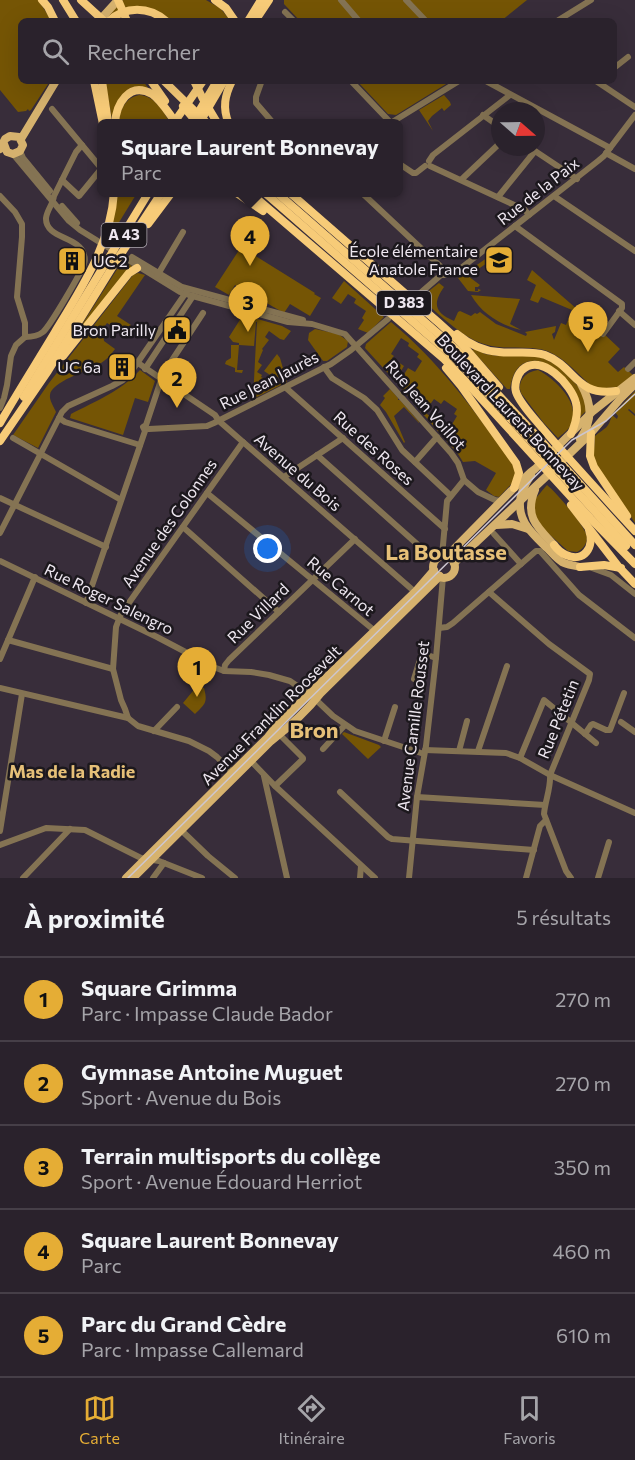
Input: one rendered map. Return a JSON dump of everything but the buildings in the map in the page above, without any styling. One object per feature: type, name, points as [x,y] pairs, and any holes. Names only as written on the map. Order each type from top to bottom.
[{"type":"highway","points":[[42,0],[54,18]]},
{"type":"highway","points":[[63,0],[74,18]]},
{"type":"highway","points":[[118,0],[126,18]]},
{"type":"highway","points":[[215,0],[233,18]]},
{"type":"highway","points":[[257,18],[271,0]]},
{"type":"highway","points":[[263,18],[271,0]]},
{"type":"highway","points":[[84,3],[101,18]]},
{"type":"highway","points":[[249,18],[259,3]]},
{"type":"highway","points":[[112,18],[124,12],[140,10],[161,18]]},
{"type":"highway","points":[[95,84],[102,119]]},
{"type":"highway","points":[[102,84],[107,119]]},
{"type":"highway","points":[[153,84],[173,119]]},
{"type":"highway","points":[[166,84],[195,119]]},
{"type":"highway","points":[[195,84],[212,119]]},
{"type":"highway","points":[[178,119],[201,84]]},
{"type":"highway","points":[[187,119],[210,84]]},
{"type":"highway","points":[[193,119],[215,84]]},
{"type":"highway","points":[[200,119],[222,84]]},
{"type":"highway","points":[[227,119],[225,104],[231,84]]},
{"type":"highway","points":[[115,119],[120,102],[125,96],[136,91],[153,95],[179,119]]},
{"type":"highway","points":[[179,99],[209,119]]},
{"type":"highway","points":[[37,362],[100,251],[111,197]]},
{"type":"highway","name":"A 43","points":[[0,423],[37,362],[49,348],[141,197]]},
{"type":"highway","name":"A 43","points":[[0,440],[146,197]]},
{"type":"highway","points":[[99,275],[152,197]]},
{"type":"highway","points":[[0,440],[48,371],[159,197]]},
{"type":"highway","points":[[115,263],[168,197]]},
{"type":"highway","points":[[242,197],[301,237]]},
{"type":"highway","name":"Boulevard Laurent Bonnevay","points":[[255,197],[444,359],[467,383],[540,446]]},
{"type":"highway","points":[[270,197],[450,354],[540,446],[564,477],[635,557]]},
{"type":"highway","name":"Boulevard Laurent Bonnevay","points":[[282,197],[442,336],[479,372],[523,421],[540,446],[540,469],[564,477],[635,545]]},
{"type":"highway","points":[[295,197],[460,343],[504,392],[523,421]]},
{"type":"highway","points":[[48,371],[57,363],[137,264]]},
{"type":"highway","points":[[392,282],[425,306],[460,337],[476,346],[498,352],[546,355],[561,365],[581,384],[592,390],[616,392]]},
{"type":"highway","points":[[417,336],[461,386],[516,463],[519,473],[514,488]]},
{"type":"highway","points":[[554,546],[565,555],[573,557],[588,551],[591,538],[564,477],[540,446],[516,391],[518,375],[528,366],[536,365],[549,369],[570,390],[576,401],[577,411],[571,434]]},
{"type":"highway","points":[[591,433],[590,456],[594,467],[635,525]]},
{"type":"highway","points":[[564,477],[635,531]]},
{"type":"highway","name":"Boulevard Laurent Bonnevay","points":[[564,477],[635,564]]},
{"type":"highway","points":[[586,524],[613,559],[633,579]]},
{"type":"highway","points":[[580,567],[604,565],[622,569],[633,579]]},
{"type":"main road","points":[[96,18],[111,0]]},
{"type":"main road","points":[[102,18],[118,0]]},
{"type":"main road","points":[[19,138],[49,84]]},
{"type":"main road","points":[[19,138],[54,84]]},
{"type":"main road","points":[[10,136],[19,138],[23,145],[6,147],[10,136]]},
{"type":"main road","points":[[580,567],[560,561],[529,530],[521,515],[520,502],[524,487],[590,414],[635,378]]},
{"type":"main road","points":[[568,455],[584,433],[590,414],[587,395],[581,384]]},
{"type":"main road","name":"Avenue Franklin Roosevelt","points":[[439,575],[446,577],[452,573],[454,563],[591,433],[635,384]]},
{"type":"main road","points":[[439,575],[433,565],[453,550],[531,472],[540,469]]},
{"type":"main road","points":[[536,486],[531,501],[532,518],[554,546]]},
{"type":"main road","points":[[495,525],[512,524],[529,530]]},
{"type":"main road","points":[[442,558],[452,560],[454,563]]},
{"type":"main road","name":"Avenue Franklin Roosevelt","points":[[133,878],[156,862],[179,828],[232,772],[280,735],[331,674],[415,592],[439,575]]},
{"type":"main road","name":"Avenue Franklin Roosevelt","points":[[179,828],[312,696],[345,669],[439,575]]},
{"type":"main road","name":"Avenue Franklin Roosevelt","points":[[126,878],[156,862]]},
{"type":"street","points":[[341,0],[356,18]]},
{"type":"street","points":[[406,0],[423,18]]},
{"type":"street","points":[[562,18],[591,0]]},
{"type":"street","points":[[285,12],[291,18]]},
{"type":"street","points":[[617,66],[628,57]]},
{"type":"street","points":[[261,84],[256,103],[270,119]]},
{"type":"street","points":[[354,84],[386,119]]},
{"type":"street","points":[[397,119],[454,84]]},
{"type":"street","points":[[492,84],[635,169]]},
{"type":"street","points":[[601,84],[635,107]]},
{"type":"street","points":[[403,166],[416,173],[428,164],[433,155],[510,94]]},
{"type":"street","points":[[52,109],[97,162]]},
{"type":"street","points":[[483,115],[491,121]]},
{"type":"street","name":"Rue de la Paix","points":[[443,272],[456,272],[598,162],[635,115]]},
{"type":"street","points":[[0,408],[4,398],[11,356],[16,345],[25,337],[45,330],[74,284],[84,262],[80,247],[52,231],[47,224],[47,211],[76,152],[82,145]]},
{"type":"street","points":[[6,147],[23,158],[69,221],[80,230],[101,238],[137,264],[193,296],[288,322],[312,324]]},
{"type":"street","points":[[462,179],[491,152]]},
{"type":"street","points":[[498,197],[527,156]]},
{"type":"street","points":[[542,156],[577,179]]},
{"type":"street","points":[[428,164],[525,210],[529,215]]},
{"type":"street","points":[[62,180],[79,196],[97,174]]},
{"type":"street","points":[[0,196],[15,212],[22,224],[17,297],[25,323],[25,337]]},
{"type":"street","points":[[554,196],[635,251]]},
{"type":"street","points":[[366,197],[440,266],[443,272],[418,295]]},
{"type":"street","points":[[515,226],[622,304],[622,308],[603,334]]},
{"type":"street","points":[[157,275],[183,232]]},
{"type":"street","points":[[0,532],[62,412],[68,406],[123,380],[138,363],[187,292]]},
{"type":"street","points":[[187,292],[312,324]]},
{"type":"street","points":[[145,369],[193,296]]},
{"type":"street","points":[[174,310],[181,315]]},
{"type":"street","points":[[620,311],[635,325]]},
{"type":"street","points":[[87,603],[147,428],[160,379],[203,313]]},
{"type":"street","name":"Rue Jean Jaurès","points":[[147,428],[207,426],[324,368],[344,355],[388,319]]},
{"type":"street","name":"Rue Jean Voillot","points":[[312,324],[345,334],[357,345],[456,459],[464,480],[478,492],[501,501]]},
{"type":"street","points":[[628,369],[635,362]]},
{"type":"street","name":"Avenue du Bois","points":[[138,363],[215,415],[415,592]]},
{"type":"street","points":[[324,368],[332,378],[364,398],[377,410],[402,450],[450,495]]},
{"type":"street","name":"Rue des Roses","points":[[285,387],[445,529]]},
{"type":"street","points":[[59,418],[65,422],[140,445]]},
{"type":"street","points":[[415,462],[437,437]]},
{"type":"street","points":[[13,438],[121,500]]},
{"type":"street","points":[[284,477],[343,438]]},
{"type":"street","name":"Avenue des Colonnes","points":[[118,619],[243,442]]},
{"type":"street","points":[[317,455],[442,558]]},
{"type":"street","points":[[442,558],[447,501],[464,480]]},
{"type":"street","name":"Rue Carnot","points":[[207,493],[375,631]]},
{"type":"street","points":[[0,498],[106,547]]},
{"type":"street","points":[[183,527],[279,612]]},
{"type":"street","points":[[494,534],[521,564]]},
{"type":"street","name":"Rue Villard","points":[[224,671],[225,664],[355,539]]},
{"type":"street","points":[[443,546],[446,550],[453,550]]},
{"type":"street","points":[[439,628],[453,623],[536,551],[540,551],[579,595],[635,638]]},
{"type":"street","name":"Rue Roger Salengro","points":[[0,559],[16,565],[22,571],[216,668],[224,671],[251,672],[293,682],[355,731],[425,752],[506,753],[635,813]]},
{"type":"street","points":[[580,567],[597,569],[611,575],[635,594]]},
{"type":"street","name":"Avenue Camille Rousset","points":[[409,878],[439,628],[439,575]]},
{"type":"street","points":[[0,659],[35,577]]},
{"type":"street","name":"Rue Pétetin","points":[[489,592],[549,644],[590,674],[550,775],[551,783],[545,805],[546,820]]},
{"type":"street","points":[[118,619],[113,669],[128,718]]},
{"type":"street","points":[[8,640],[113,669]]},
{"type":"street","points":[[414,679],[422,653],[436,658]]},
{"type":"street","name":"Rue Villard","points":[[233,656],[232,665],[238,672]]},
{"type":"street","points":[[478,751],[507,666]]},
{"type":"street","points":[[0,688],[128,718],[138,726],[189,741],[209,751],[232,772]]},
{"type":"street","points":[[585,734],[593,724],[610,730],[624,693]]},
{"type":"street","points":[[0,831],[22,694]]},
{"type":"street","points":[[520,758],[544,700],[596,743]]},
{"type":"street","points":[[154,731],[177,707]]},
{"type":"street","points":[[384,741],[395,707]]},
{"type":"street","points":[[459,751],[467,721]]},
{"type":"street","points":[[621,722],[635,732]]},
{"type":"street","points":[[323,749],[345,725]]},
{"type":"street","points":[[275,786],[303,759],[280,735]]},
{"type":"street","points":[[249,759],[375,878]]},
{"type":"street","points":[[264,775],[287,878]]},
{"type":"street","points":[[340,792],[388,837],[413,842],[534,850]]},
{"type":"street","points":[[417,797],[545,805]]},
{"type":"street","points":[[526,878],[540,826],[546,820],[566,871],[571,878]]},
{"type":"street","points":[[0,845],[46,828],[85,830],[156,862],[202,878]]},
{"type":"street","points":[[179,828],[235,878]]},
{"type":"street","points":[[23,878],[70,829]]},
{"type":"street","points":[[598,878],[609,842]]},
{"type":"street","points":[[154,877],[156,862]]},
{"type":"street","points":[[360,878],[361,866]]},
{"type":"shaded area","points":[[0,0],[38,0],[50,18],[18,18],[18,84],[48,84],[29,111],[28,109],[18,112],[0,90]]},
{"type":"shaded area","points":[[123,0],[206,0],[220,8],[228,18],[168,18],[131,8],[117,11],[109,16],[108,14]]},
{"type":"shaded area","points":[[284,0],[527,0],[505,18],[297,18],[284,4]]},
{"type":"shaded area","points":[[106,84],[145,84],[151,92],[133,92],[123,95],[112,119]]},
{"type":"shaded area","points":[[360,84],[446,84],[396,115],[388,114]]},
{"type":"shaded area","points":[[139,95],[149,98],[158,104],[168,119],[119,119],[124,105]]},
{"type":"shaded area","points":[[444,95],[451,105],[444,111],[442,108],[428,121],[433,131],[419,110]]},
{"type":"shaded area","points":[[115,197],[135,197],[110,237]]},
{"type":"shaded area","points":[[241,247],[321,298],[310,316],[290,304],[284,313],[235,285],[229,295],[215,287]]},
{"type":"shaded area","points":[[494,253],[499,253],[495,263],[490,261],[468,276],[480,285],[475,287],[475,291],[481,290],[478,292],[468,291],[458,278]]},
{"type":"shaded area","points":[[123,261],[132,266],[76,334],[116,271]]},
{"type":"shaded area","points":[[532,270],[620,349],[608,362],[618,372],[624,367],[633,375],[619,387],[595,389],[569,365],[547,351],[498,347],[475,341],[450,324],[420,298],[439,283],[444,287],[438,298],[437,307],[443,315],[454,321],[460,311],[471,316],[480,312],[496,324],[526,336],[525,332],[556,326],[552,334],[554,340],[561,323],[566,325],[572,310],[541,297],[538,303],[530,300],[536,285],[527,280]]},
{"type":"shaded area","points":[[138,273],[145,275],[117,316],[131,325],[125,334],[107,323],[102,330],[104,341],[115,349],[113,352],[101,363],[63,381],[52,390],[50,399],[56,412],[38,448],[13,435],[49,383],[133,275]]},
{"type":"shaded area","points":[[344,281],[384,317],[368,333],[358,329],[364,320],[362,318],[366,311],[354,303],[356,299],[348,294],[341,304],[332,298]]},
{"type":"shaded area","points":[[471,295],[520,299],[510,324],[521,330],[492,317]]},
{"type":"shaded area","points":[[243,315],[282,326],[291,331],[284,340],[269,331],[265,337],[269,340],[262,349],[258,362],[262,365],[257,372],[262,375],[261,377],[267,380],[268,378],[279,385],[282,380],[264,371],[277,354],[287,382],[253,399],[257,322],[254,346],[239,345],[229,337]]},
{"type":"shaded area","points":[[391,322],[443,373],[516,468],[516,479],[499,497],[486,490],[496,473],[475,461],[463,462],[416,406],[426,409],[431,421],[445,429],[448,425],[451,426],[457,416],[454,414],[457,409],[444,400],[441,404],[434,399],[429,406],[411,400],[398,384],[408,368],[415,372],[422,361],[417,357],[419,354],[401,338],[391,354],[394,356],[392,358],[404,366],[395,381],[365,348],[366,344]]},
{"type":"shaded area","points":[[315,329],[338,334],[348,341],[347,347],[327,361],[323,361],[308,340],[309,333]]},
{"type":"shaded area","points":[[231,345],[239,345],[237,370],[243,370],[242,373],[235,372],[235,368],[225,364],[231,358]]},
{"type":"shaded area","points":[[475,349],[485,354],[498,356],[538,356],[557,365],[581,389],[587,410],[580,417],[580,409],[565,384],[545,363],[527,362],[520,366],[515,372],[510,389],[507,389],[472,350]]},
{"type":"shaded area","points":[[140,370],[155,381],[148,402],[135,398],[123,435],[70,418],[71,414],[116,390]]},
{"type":"shaded area","points":[[538,370],[552,379],[565,392],[572,408],[573,416],[570,426],[558,438],[521,393],[520,384],[523,377]]},
{"type":"shaded area","points":[[390,389],[419,422],[404,407],[394,416],[404,443],[380,405],[385,398],[383,396]]},
{"type":"shaded area","points":[[635,391],[635,414],[628,410],[635,416],[635,523],[593,461],[595,436],[608,425],[612,415],[617,419],[615,412]]},
{"type":"shaded area","points":[[547,485],[570,510],[585,532],[587,537],[585,544],[577,552],[568,551],[548,535],[534,516],[534,499]]},
{"type":"shaded area","points":[[197,686],[204,688],[206,700],[195,714],[183,703]]},
{"type":"shaded area","points":[[344,732],[381,747],[368,759],[342,734]]},
{"type":"tram line","points":[[128,878],[572,440],[606,421],[635,394]]},
{"type":"place","name":"École élémentaire Anatole France","points":[[499,260]]},
{"type":"place","name":"UC 2","points":[[72,261]]},
{"type":"place","name":"Square Laurent Bonnevay","points":[[250,266]]},
{"type":"place","name":"Bron Parilly","points":[[177,330]]},
{"type":"place","name":"Terrain multisports du collège","points":[[248,332]]},
{"type":"place","name":"Parc du Grand Cèdre","points":[[588,352]]},
{"type":"place","name":"UC 6a","points":[[122,367]]},
{"type":"place","name":"Gymnase Antoine Muguet","points":[[177,408]]},
{"type":"place","name":"Square Grimma","points":[[197,697]]},
{"type":"district","name":"La Boutasse","points":[[446,552]]},
{"type":"district","name":"Bron","points":[[314,730]]},
{"type":"district","name":"Mas de la Radie","points":[[72,772]]}]
